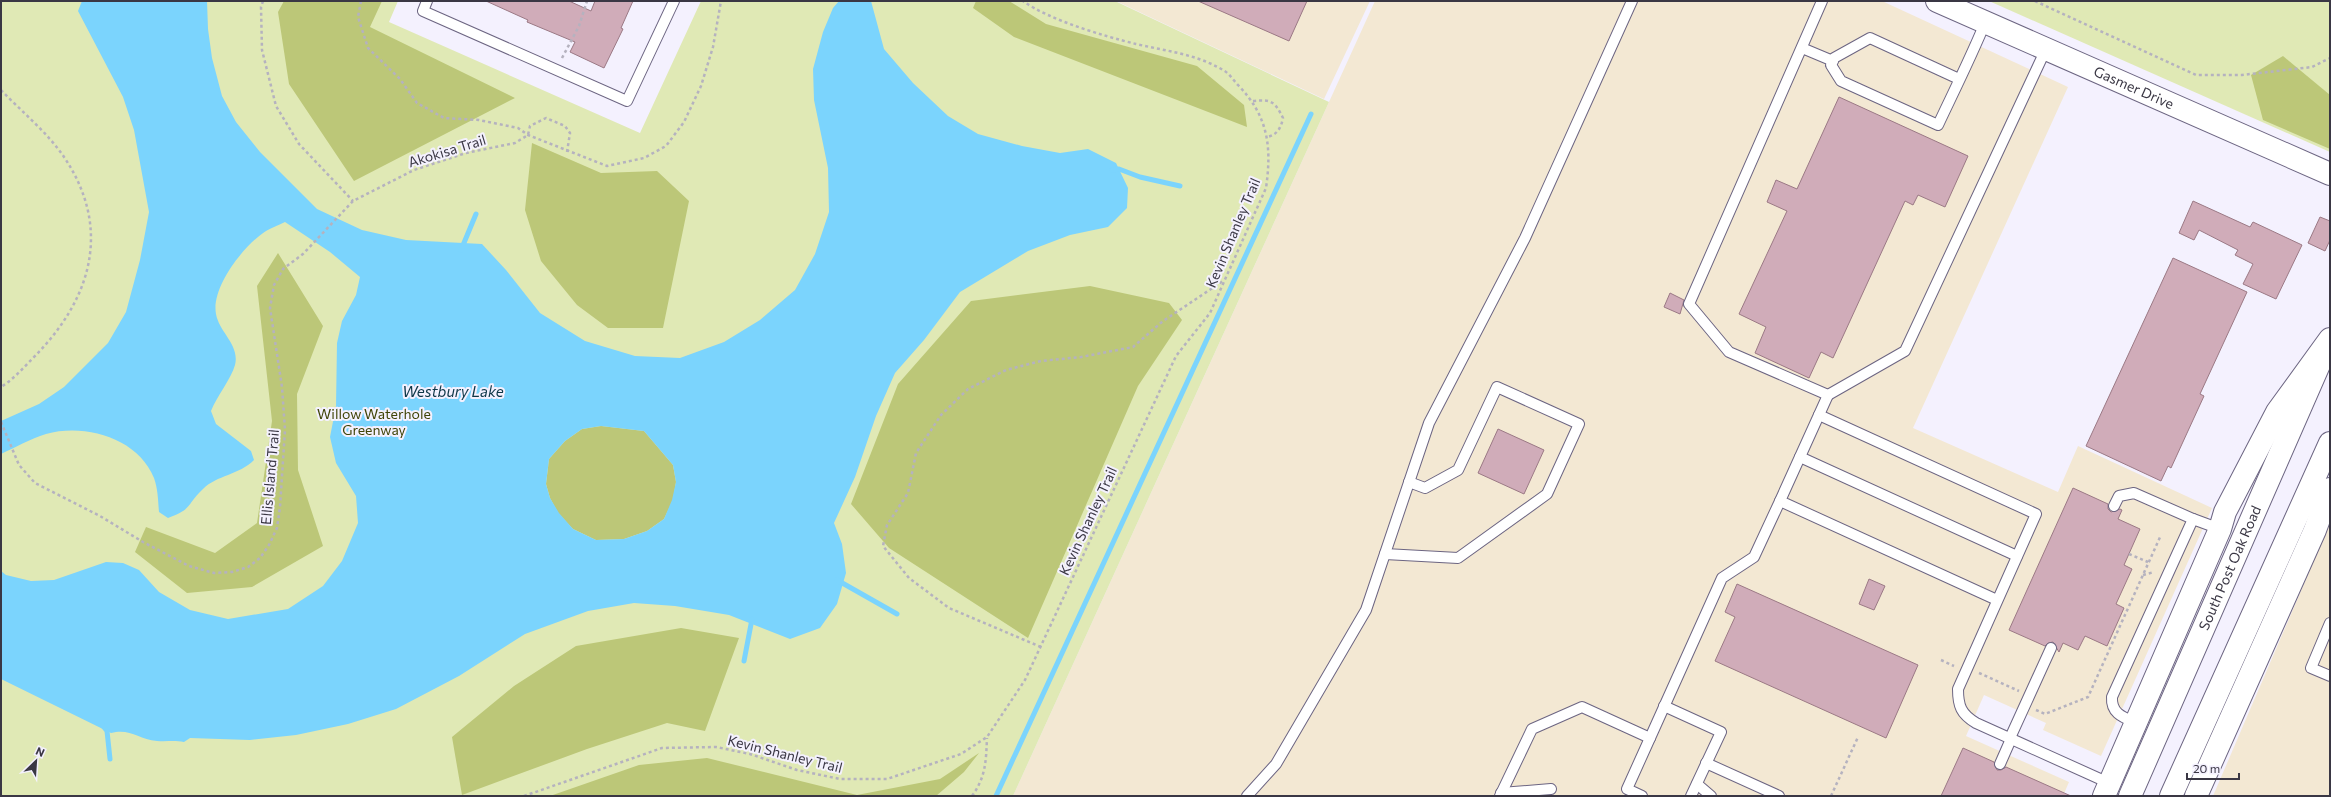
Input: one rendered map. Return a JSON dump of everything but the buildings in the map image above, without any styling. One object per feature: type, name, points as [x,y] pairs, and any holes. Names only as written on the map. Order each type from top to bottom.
[{"type":"main road","name":"Gasmer Drive","points":[[1937,1],[2330,174]]},
{"type":"main road","points":[[2107,790],[2220,529],[2225,512],[2277,412],[2330,340]]},
{"type":"main road","name":"South Post Oak Road","points":[[2130,796],[2330,340]]},
{"type":"main road","points":[[2171,796],[2330,443]]},
{"type":"main road","points":[[2196,796],[2315,530],[2330,489]]},
{"type":"lane","points":[[427,1],[423,11],[556,71],[627,101],[674,1]]},
{"type":"lane","points":[[1247,796],[1276,764],[1366,610],[1429,423],[1525,238],[1632,1]]},
{"type":"lane","points":[[1822,1],[1689,304],[1729,352],[1828,395]]},
{"type":"lane","points":[[1960,79],[1870,38],[1834,58],[1831,65],[1841,80],[1938,125],[1960,79],[1985,23]]},
{"type":"lane","points":[[1802,48],[1833,61]]},
{"type":"lane","points":[[1637,795],[1627,789],[1722,578],[1754,557],[1828,395],[1905,352],[2046,49]]},
{"type":"lane","points":[[1385,554],[1458,558],[1547,494],[1579,424],[1497,387],[1458,470],[1425,488],[1409,482]]},
{"type":"lane","points":[[1819,415],[2036,514],[1997,600],[1962,670],[1958,688],[1958,704],[1964,716],[1976,723],[2010,739],[2107,790]]},
{"type":"lane","points":[[1800,457],[2017,556]]},
{"type":"lane","points":[[2114,506],[2119,496],[2134,492],[2193,519],[2220,529]]},
{"type":"lane","points":[[1780,501],[1997,600]]},
{"type":"lane","points":[[2136,723],[2114,712],[2111,706],[2112,697],[2193,519]]},
{"type":"lane","points":[[2330,624],[2311,668],[2330,676]]},
{"type":"lane","points":[[2000,764],[2051,648]]},
{"type":"lane","points":[[1664,706],[1721,732],[1691,796]]},
{"type":"lane","points":[[1501,794],[1532,729],[1582,707],[1650,738]]},
{"type":"lane","points":[[1706,763],[1779,796]]},
{"type":"lane","points":[[1697,784],[1707,794]]},
{"type":"lane","points":[[1501,794],[1551,789]]},
{"type":"path","points":[[263,1],[261,7],[262,50],[276,106],[299,144],[353,201]]},
{"type":"path","points":[[361,1],[358,17],[368,48],[400,79],[417,102],[444,118],[479,120],[518,128],[528,135],[567,152],[607,166],[644,158],[666,146],[684,122],[701,86],[713,47],[721,1]]},
{"type":"path","points":[[556,71],[579,26],[587,1]]},
{"type":"path","name":"Kevin Shanley Trail","points":[[524,796],[662,748],[716,747],[750,754],[797,770],[840,779],[887,779],[961,754],[987,737],[1025,680],[1176,356],[1210,313],[1266,188],[1269,165],[1267,137],[1253,101],[1225,70],[1197,57],[1135,43],[1100,32],[1032,8],[1023,1]]},
{"type":"path","points":[[2035,1],[2196,75],[2242,75],[2312,67],[2330,58]]},
{"type":"path","points":[[1,90],[64,156],[83,196],[91,224],[91,257],[76,303],[54,337],[21,371],[1,387]]},
{"type":"path","points":[[1253,101],[1267,100],[1276,105],[1283,118],[1280,128],[1273,136],[1267,137]]},
{"type":"path","points":[[528,135],[530,126],[546,118],[565,126],[570,133],[567,152]]},
{"type":"path","name":"Akokisa Trail","points":[[353,201],[414,170],[466,153],[515,142],[528,135]]},
{"type":"path","name":"Ellis Island Trail","points":[[1,422],[19,465],[35,483],[100,516],[143,542],[189,566],[214,573],[232,572],[248,567],[260,558],[269,545],[277,528],[280,507],[284,422],[282,387],[270,308],[270,297],[283,268],[303,254],[353,201]]},
{"type":"path","points":[[1041,647],[949,608],[909,578],[883,546],[887,526],[908,493],[916,453],[941,415],[968,389],[1006,370],[1042,361],[1081,357],[1133,347],[1163,321],[1224,281]]},
{"type":"path","points":[[2045,714],[2088,697],[2121,619],[2161,535]]},
{"type":"path","points":[[2129,554],[2148,562]]},
{"type":"path","points":[[1941,660],[1962,670],[1978,673],[2027,700],[2045,714]]},
{"type":"path","points":[[2027,700],[2045,714]]},
{"type":"path","points":[[1831,796],[1858,736]]},
{"type":"path","points":[[972,796],[980,785],[985,770],[987,737]]},
{"type":"shaded area","points":[[1116,1],[1370,1],[1324,99]]},
{"type":"shaded area","points":[[1375,1],[1882,1],[2068,87],[1913,428],[2058,492],[2078,446],[2212,508],[2101,756],[2043,730],[2046,723],[1984,695],[1966,736],[2069,782],[2063,796],[1013,796]]},
{"type":"shaded area","points":[[2330,523],[2330,796],[2213,796]]},
{"type":"green space","name":"Willow Waterhole Greenway","points":[[1,1],[398,1],[389,22],[640,133],[701,1],[1115,1],[1329,102],[1013,796],[1,796]]},
{"type":"green space","points":[[284,1],[382,1],[370,27],[515,98],[354,181],[289,84],[278,12]]},
{"type":"green space","points":[[976,1],[1009,1],[1046,24],[1197,66],[1244,105],[1247,127],[1014,37],[973,8]]},
{"type":"green space","points":[[1989,1],[2330,1],[2330,152]]},
{"type":"green space","points":[[2283,56],[2330,95],[2330,149],[2263,120],[2251,75]]},
{"type":"green space","points":[[532,143],[601,173],[657,171],[689,201],[663,328],[608,328],[577,305],[541,261],[525,210]]},
{"type":"green space","points":[[278,253],[323,326],[297,394],[298,470],[323,546],[252,587],[187,593],[135,552],[146,527],[215,553],[257,523],[272,421],[257,286]]},
{"type":"green space","points":[[1090,286],[1169,303],[1182,320],[1138,386],[1028,638],[889,548],[851,504],[898,384],[971,301]]},
{"type":"green space","points":[[601,426],[644,431],[673,465],[676,482],[673,500],[664,519],[647,531],[624,539],[596,540],[573,529],[558,513],[550,498],[546,484],[549,459],[565,441],[582,429]]},
{"type":"green space","points":[[681,628],[739,638],[705,731],[667,723],[587,749],[462,795],[452,737],[514,686],[576,646]]},
{"type":"green space","points":[[979,753],[964,772],[936,796],[550,796],[639,765],[707,758],[857,795],[940,779]]},
{"type":"water","name":"Westbury Lake","points":[[82,1],[207,1],[208,29],[212,58],[222,96],[236,122],[260,152],[317,209],[362,230],[406,240],[482,244],[506,270],[540,313],[585,341],[635,356],[680,358],[724,342],[760,320],[795,290],[815,254],[829,212],[828,168],[814,100],[813,69],[823,32],[833,8],[839,1],[871,1],[884,49],[913,83],[948,116],[978,134],[1022,146],[1060,153],[1088,149],[1116,163],[1128,188],[1127,208],[1108,227],[1070,235],[1028,251],[960,292],[924,340],[895,373],[876,416],[855,477],[834,523],[842,544],[846,573],[837,604],[820,628],[790,639],[729,615],[675,606],[634,603],[588,611],[525,634],[459,676],[396,709],[348,724],[296,735],[250,740],[190,738],[184,742],[161,741],[150,740],[124,732],[111,733],[1,679],[1,571],[6,575],[31,581],[54,580],[106,562],[123,563],[139,570],[159,592],[190,610],[228,619],[288,609],[323,586],[342,561],[358,523],[356,496],[336,463],[330,437],[336,406],[337,343],[342,321],[356,295],[360,277],[330,252],[285,222],[257,237],[239,256],[224,280],[216,303],[216,314],[218,321],[235,351],[235,365],[211,411],[216,424],[251,451],[254,460],[242,469],[209,484],[198,494],[186,509],[176,515],[168,518],[159,512],[158,495],[154,478],[146,464],[136,453],[109,437],[77,431],[61,431],[40,436],[1,454],[1,421],[39,404],[64,387],[108,343],[126,312],[140,260],[149,212],[134,130],[123,97],[78,11]],"holes":[[[601,426],[644,431],[673,465],[676,482],[672,500],[664,519],[647,531],[624,539],[596,540],[573,529],[559,513],[550,498],[546,484],[549,459],[565,441],[582,429]]]},
{"type":"waterway","points":[[996,796],[1311,114]]},
{"type":"waterway","points":[[1112,170],[1119,169],[1140,177],[1180,186]]},
{"type":"waterway","points":[[461,250],[476,214]]},
{"type":"waterway","points":[[837,580],[897,614]]},
{"type":"waterway","points":[[744,661],[752,619]]},
{"type":"waterway","points":[[103,726],[107,731],[110,759]]}]
